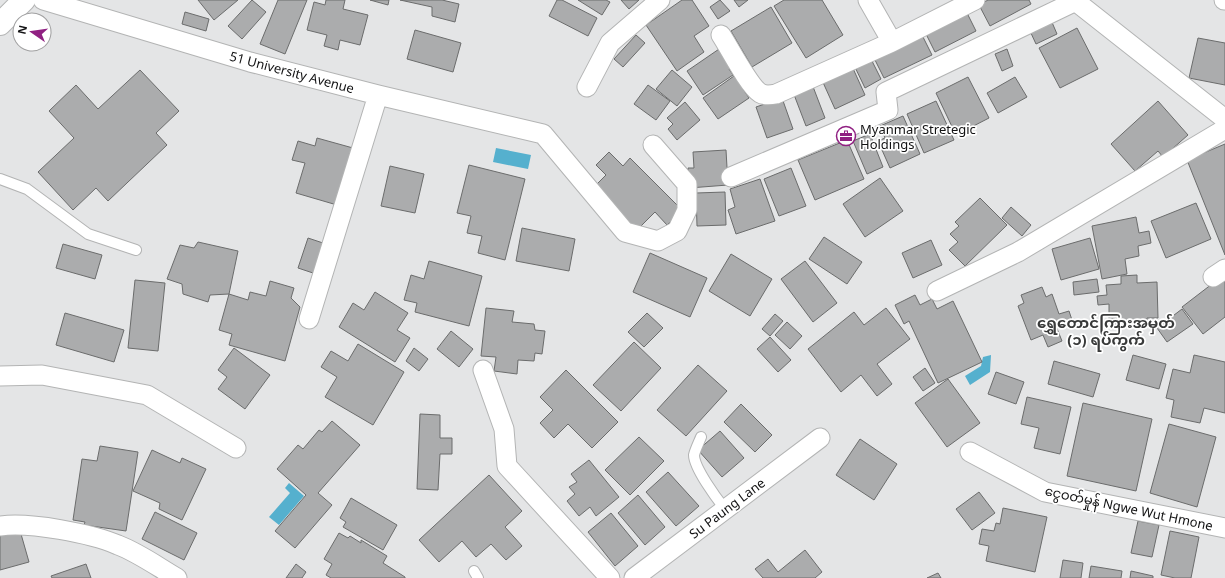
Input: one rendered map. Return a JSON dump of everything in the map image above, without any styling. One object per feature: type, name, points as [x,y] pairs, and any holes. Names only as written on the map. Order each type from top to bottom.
[{"type":"main road","points":[[0,24],[24,0]]},
{"type":"street","name":"51 University Avenue","points":[[43,0],[250,62],[378,95],[543,134],[625,232],[658,241],[676,232],[688,210],[686,184],[653,145]]},
{"type":"street","points":[[587,87],[610,43],[660,0]]},
{"type":"street","points":[[868,0],[892,42]]},
{"type":"street","points":[[721,35],[742,69],[760,93],[769,95],[776,94],[892,42],[975,0]]},
{"type":"street","points":[[731,177],[888,110],[886,92],[1075,1],[1225,119]]},
{"type":"street","points":[[309,319],[378,95]]},
{"type":"street","points":[[937,291],[1018,252],[1225,129]]},
{"type":"street","points":[[483,370],[504,429],[506,466],[610,578]]},
{"type":"street","points":[[0,376],[42,375],[147,395],[236,448]]},
{"type":"street","name":"Su Paung Lane","points":[[634,578],[820,438]]},
{"type":"street","name":"ငွေဝတ်မှုန် Ngwe Wut Hmone","points":[[970,452],[1045,492],[1225,528]]},
{"type":"street","points":[[0,526],[41,527],[79,534],[118,545],[177,578]]},
{"type":"lane","points":[[0,179],[27,189],[88,234],[136,250]]},
{"type":"lane","points":[[701,437],[694,455],[697,464],[714,497],[725,509]]},
{"type":"water","points":[[496,148],[531,155],[528,169],[493,162]]},
{"type":"water","points":[[991,355],[990,372],[970,385],[965,376],[981,366],[983,357]]},
{"type":"water","points":[[289,483],[304,496],[279,525],[269,517],[290,493],[285,488]]},
{"type":"building","points":[[198,0],[238,0],[214,20]]},
{"type":"building","points":[[252,0],[266,12],[242,39],[228,26]]},
{"type":"building","points":[[278,0],[307,0],[285,54],[260,44]]},
{"type":"building","points":[[326,0],[345,0],[343,9],[368,15],[360,45],[340,40],[338,50],[324,46],[327,35],[307,30],[314,2],[325,5]]},
{"type":"building","points":[[370,0],[389,0],[388,5]]},
{"type":"building","points":[[400,0],[442,0],[459,4],[455,22],[432,16],[432,7]]},
{"type":"building","points":[[557,0],[562,0],[597,18],[588,36],[549,16]]},
{"type":"building","points":[[578,0],[606,0],[610,2],[602,15]]},
{"type":"building","points":[[621,0],[639,0],[629,9]]},
{"type":"building","points":[[682,0],[692,0],[709,26],[694,36],[704,52],[677,71],[646,25]]},
{"type":"building","points":[[720,0],[730,11],[718,19],[710,7]]},
{"type":"building","points":[[734,0],[748,0],[739,7]]},
{"type":"building","points":[[784,0],[822,0],[843,35],[806,58],[774,6]]},
{"type":"building","points":[[988,0],[1029,0],[1031,4],[990,26],[979,5]]},
{"type":"building","points":[[771,7],[792,43],[752,67],[731,31]]},
{"type":"building","points":[[965,9],[976,31],[935,52],[924,30]]},
{"type":"building","points":[[185,12],[209,19],[206,31],[182,24]]},
{"type":"building","points":[[1051,20],[1057,34],[1036,44],[1030,31]]},
{"type":"building","points":[[1077,28],[1098,69],[1060,88],[1039,48]]},
{"type":"building","points":[[415,30],[461,43],[453,72],[407,59]]},
{"type":"building","points":[[920,31],[932,55],[884,78],[872,54]]},
{"type":"building","points":[[636,35],[645,43],[623,67],[614,59]]},
{"type":"building","points":[[1198,38],[1225,43],[1225,85],[1189,78]]},
{"type":"building","points":[[722,47],[735,66],[729,69],[733,75],[703,95],[687,71]]},
{"type":"building","points":[[1007,49],[1013,66],[1002,71],[995,54]]},
{"type":"building","points":[[869,55],[881,79],[865,88],[853,63]]},
{"type":"building","points":[[851,64],[865,95],[835,109],[821,78]]},
{"type":"building","points":[[140,70],[179,111],[156,133],[167,145],[108,201],[96,188],[73,210],[38,172],[74,138],[49,111],[76,85],[98,109]]},
{"type":"building","points":[[672,70],[692,87],[677,106],[656,89]]},
{"type":"building","points":[[741,71],[750,85],[743,89],[749,98],[718,119],[703,98]]},
{"type":"building","points":[[968,77],[989,118],[956,135],[936,93]]},
{"type":"building","points":[[1015,77],[1027,97],[998,113],[987,93]]},
{"type":"building","points":[[812,84],[825,118],[806,126],[793,92]]},
{"type":"building","points":[[648,85],[670,101],[656,120],[634,104]]},
{"type":"building","points":[[782,98],[793,129],[767,138],[756,107]]},
{"type":"building","points":[[936,101],[954,140],[924,153],[907,114]]},
{"type":"building","points":[[1158,101],[1188,135],[1163,157],[1158,151],[1135,171],[1111,144]]},
{"type":"building","points":[[685,102],[700,120],[677,140],[668,129],[673,124],[667,118]]},
{"type":"building","points":[[903,116],[920,154],[890,168],[878,141],[885,138],[880,126]]},
{"type":"building","points":[[870,134],[883,167],[867,174],[853,141]]},
{"type":"building","points":[[317,138],[353,148],[337,205],[296,193],[305,163],[292,160],[298,141],[315,146]]},
{"type":"building","points":[[847,140],[864,179],[815,200],[798,160]]},
{"type":"building","points":[[1225,144],[1225,255],[1187,160]]},
{"type":"building","points":[[726,150],[728,185],[689,188],[688,168],[694,168],[693,152]]},
{"type":"building","points":[[609,152],[623,166],[630,158],[682,210],[667,225],[655,212],[636,231],[593,188],[606,175],[596,165]]},
{"type":"building","points":[[469,165],[525,179],[505,260],[478,253],[482,236],[467,233],[471,216],[457,213]]},
{"type":"building","points":[[390,166],[424,174],[415,213],[381,206]]},
{"type":"building","points":[[791,168],[806,206],[779,216],[764,179]]},
{"type":"building","points":[[880,178],[903,211],[865,237],[843,204]]},
{"type":"building","points":[[760,179],[775,221],[736,234],[728,210],[735,207],[730,189]]},
{"type":"building","points":[[725,192],[726,225],[697,226],[696,193]]},
{"type":"building","points":[[980,198],[1007,225],[965,266],[949,250],[958,242],[950,234],[959,226],[955,222]]},
{"type":"building","points":[[1196,203],[1211,239],[1166,258],[1151,221]]},
{"type":"building","points":[[1011,207],[1031,225],[1022,236],[1002,218]]},
{"type":"building","points":[[1136,217],[1139,233],[1149,231],[1151,243],[1138,246],[1139,256],[1125,259],[1127,274],[1102,279],[1092,226]]},
{"type":"building","points":[[522,228],[575,239],[569,271],[516,261]]},
{"type":"building","points":[[824,237],[862,262],[847,284],[809,259]]},
{"type":"building","points":[[308,238],[326,244],[316,274],[298,268]]},
{"type":"building","points":[[1090,238],[1099,269],[1061,280],[1052,249]]},
{"type":"building","points":[[931,240],[942,265],[913,278],[902,253]]},
{"type":"building","points":[[198,242],[238,251],[229,294],[210,295],[208,302],[183,294],[182,284],[167,279],[180,245],[194,248]]},
{"type":"building","points":[[63,244],[102,255],[95,279],[56,268]]},
{"type":"building","points":[[650,253],[707,278],[690,317],[633,292]]},
{"type":"building","points":[[731,254],[772,279],[750,316],[709,291]]},
{"type":"building","points":[[429,261],[482,276],[469,326],[415,312],[417,303],[404,300],[411,275],[424,279]]},
{"type":"building","points":[[805,261],[837,303],[813,322],[781,279]]},
{"type":"building","points":[[1225,274],[1225,317],[1203,334],[1182,307]]},
{"type":"building","points":[[1137,275],[1137,283],[1157,282],[1158,318],[1147,318],[1147,326],[1115,328],[1115,320],[1109,320],[1109,304],[1098,305],[1097,296],[1107,295],[1106,285],[1121,284],[1121,276]]},
{"type":"building","points":[[1097,279],[1099,292],[1074,295],[1073,282]]},
{"type":"building","points":[[135,280],[165,283],[158,351],[128,348]]},
{"type":"building","points":[[270,281],[294,288],[291,298],[300,307],[285,361],[229,345],[232,334],[219,330],[229,294],[248,300],[250,292],[266,296]]},
{"type":"building","points":[[1042,287],[1046,297],[1052,294],[1059,314],[1069,311],[1072,320],[1056,326],[1062,341],[1048,347],[1043,335],[1031,340],[1018,306],[1024,303],[1021,295]]},
{"type":"building","points":[[375,292],[408,313],[397,330],[410,338],[395,362],[339,327],[353,303],[364,310]]},
{"type":"building","points":[[915,295],[920,305],[932,299],[937,309],[953,301],[982,362],[938,383],[909,321],[904,324],[895,305]]},
{"type":"building","points":[[486,308],[514,311],[512,322],[534,324],[535,330],[545,331],[542,354],[535,353],[534,361],[518,360],[517,374],[494,371],[496,357],[481,356]]},
{"type":"building","points":[[886,308],[910,339],[877,364],[892,384],[877,396],[861,375],[841,392],[808,349],[854,312],[864,325]]},
{"type":"building","points":[[1182,309],[1193,324],[1167,342],[1157,328]]},
{"type":"building","points":[[65,313],[124,330],[114,362],[56,345]]},
{"type":"building","points":[[647,313],[663,328],[644,347],[628,332]]},
{"type":"building","points":[[775,314],[783,321],[770,336],[762,329]]},
{"type":"building","points":[[787,322],[802,336],[790,349],[775,335]]},
{"type":"building","points":[[451,331],[473,349],[459,367],[437,349]]},
{"type":"building","points":[[770,337],[791,360],[778,372],[757,349]]},
{"type":"building","points":[[634,342],[661,368],[621,411],[593,385]]},
{"type":"building","points":[[358,344],[404,372],[373,425],[325,397],[337,377],[321,367],[331,351],[348,361]]},
{"type":"building","points":[[234,348],[270,375],[245,409],[218,389],[227,377],[218,370]]},
{"type":"building","points":[[414,348],[428,359],[419,371],[406,361]]},
{"type":"building","points":[[1133,355],[1166,364],[1159,389],[1126,380]]},
{"type":"building","points":[[1194,355],[1225,362],[1225,413],[1204,408],[1200,423],[1171,417],[1174,400],[1166,398],[1173,369],[1190,373]]},
{"type":"building","points":[[1054,361],[1100,374],[1093,397],[1048,384]]},
{"type":"building","points":[[698,365],[727,391],[686,436],[657,410]]},
{"type":"building","points":[[925,368],[935,383],[923,391],[913,377]]},
{"type":"building","points":[[566,370],[618,422],[592,448],[568,424],[554,438],[540,423],[553,410],[540,397]]},
{"type":"building","points":[[996,372],[1024,382],[1016,404],[988,394]]},
{"type":"building","points":[[948,379],[980,423],[947,447],[915,403]]},
{"type":"building","points":[[1027,397],[1071,407],[1060,454],[1034,448],[1039,428],[1021,424]]},
{"type":"building","points":[[1083,403],[1152,419],[1136,491],[1067,476]]},
{"type":"building","points":[[741,404],[772,435],[755,452],[724,422]]},
{"type":"building","points":[[420,414],[440,415],[440,438],[452,438],[452,454],[440,454],[438,490],[417,489]]},
{"type":"building","points":[[332,421],[360,445],[318,493],[332,505],[295,548],[275,531],[306,495],[277,469],[298,445],[303,449],[319,430],[322,432]]},
{"type":"building","points":[[1169,424],[1216,437],[1197,507],[1150,493]]},
{"type":"building","points":[[720,431],[744,458],[722,477],[698,450]]},
{"type":"building","points":[[639,437],[664,461],[630,495],[605,470]]},
{"type":"building","points":[[860,439],[897,464],[874,500],[836,475]]},
{"type":"building","points":[[100,446],[138,452],[126,531],[84,525],[85,522],[73,520],[82,459],[97,461]]},
{"type":"building","points":[[152,450],[180,463],[182,458],[206,469],[182,520],[159,509],[160,503],[133,491]]},
{"type":"building","points":[[589,460],[619,497],[596,516],[590,507],[579,516],[567,501],[575,494],[569,487],[577,482],[571,474]]},
{"type":"building","points":[[668,472],[699,506],[676,526],[646,492]]},
{"type":"building","points":[[489,475],[522,511],[505,527],[522,546],[506,560],[491,544],[476,557],[462,541],[439,562],[419,540]]},
{"type":"building","points":[[979,492],[995,513],[972,530],[956,509]]},
{"type":"building","points":[[638,495],[665,527],[645,545],[618,513]]},
{"type":"building","points":[[351,498],[397,525],[383,550],[343,527],[346,522],[340,518]]},
{"type":"building","points":[[1003,508],[1047,517],[1035,572],[986,561],[989,546],[979,544],[982,529],[994,531],[996,523],[1000,524]]},
{"type":"building","points":[[155,512],[197,533],[184,560],[142,539]]},
{"type":"building","points":[[611,513],[638,546],[615,566],[588,532]]},
{"type":"building","points":[[1138,521],[1159,525],[1152,557],[1131,553]]},
{"type":"building","points":[[19,527],[29,562],[0,570],[0,533]]},
{"type":"building","points":[[1170,531],[1199,537],[1191,578],[1175,578],[1161,575]]},
{"type":"building","points":[[339,533],[348,538],[350,536],[361,543],[361,540],[387,556],[383,563],[405,578],[331,578],[326,575],[332,564],[324,559]]},
{"type":"building","points":[[805,550],[822,572],[815,578],[763,578],[755,569],[768,559],[778,572]]},
{"type":"building","points":[[1063,560],[1083,563],[1081,578],[1060,578]]},
{"type":"building","points":[[86,564],[91,578],[52,578],[51,576]]},
{"type":"building","points":[[296,564],[306,572],[302,578],[286,578]]},
{"type":"building","points":[[1091,566],[1122,571],[1121,578],[1089,578]]},
{"type":"building","points":[[1131,571],[1153,576],[1153,578],[1130,578]]},
{"type":"building","points":[[938,573],[941,578],[927,578]]},
{"type":"place","name":"Myanmar Stretegic Holdings","points":[[846,136]]},
{"type":"district","name":"ရွှေတောင်ကြားအမှတ် (၁) ရပ်ကွက်","points":[[1106,332]]}]
